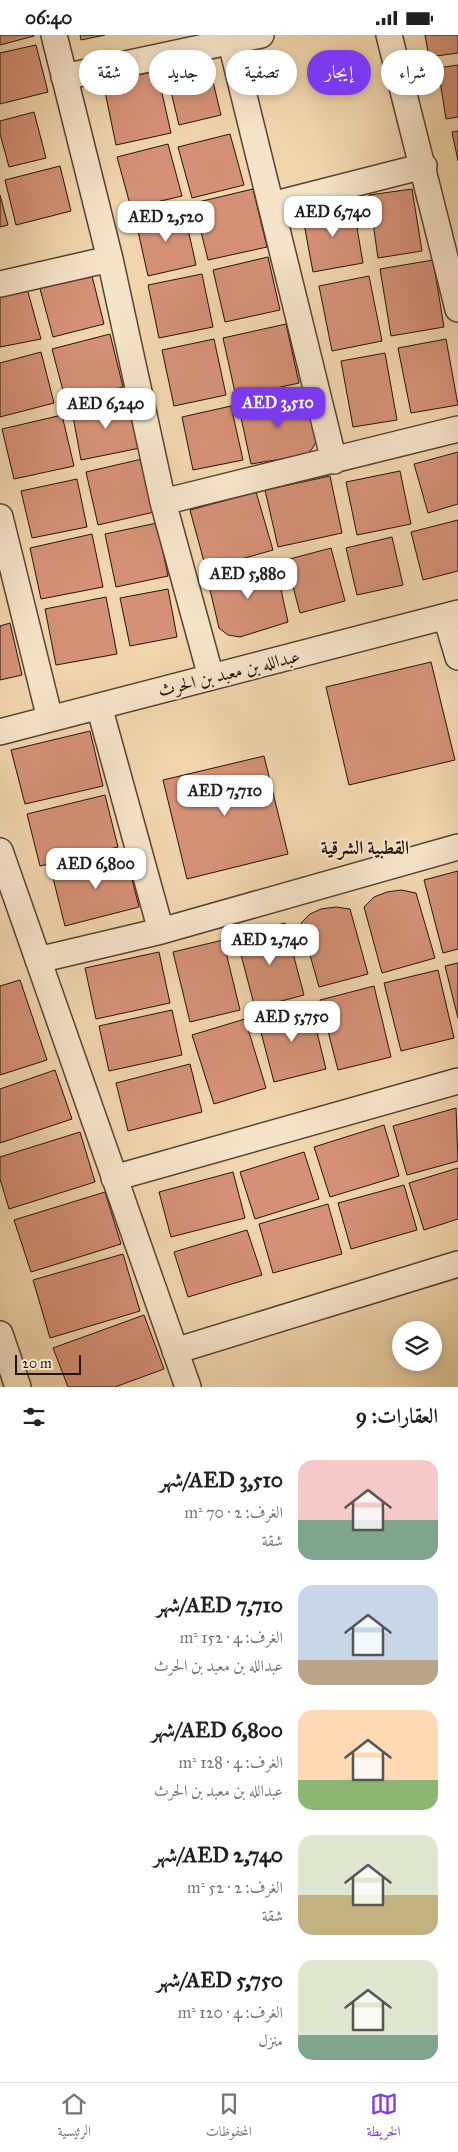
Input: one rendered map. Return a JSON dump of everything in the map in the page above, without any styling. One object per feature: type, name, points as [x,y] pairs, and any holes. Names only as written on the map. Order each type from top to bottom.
[{"type":"street","points":[[54,35],[110,259],[163,502],[212,677]]},
{"type":"street","points":[[64,77],[230,39],[261,35]]},
{"type":"street","points":[[389,35],[424,166],[458,309]]},
{"type":"street","points":[[230,39],[334,461]]},
{"type":"street","points":[[271,205],[424,166]]},
{"type":"street","points":[[0,284],[110,259]]},
{"type":"street","points":[[163,502],[458,429]]},
{"type":"street","points":[[2,533],[50,719]]},
{"type":"street","points":[[452,615],[458,657]]},
{"type":"street","name":"عبدالله بن معبد بن الحرث","points":[[0,732],[452,615]]},
{"type":"street","points":[[99,706],[161,931]]},
{"type":"street","points":[[38,960],[161,931],[458,847]]},
{"type":"street","points":[[0,851],[188,1387]]},
{"type":"street","points":[[114,1178],[458,1081]]},
{"type":"street","points":[[175,1351],[458,1264]]},
{"type":"street","points":[[0,1334],[18,1387]]},
{"type":"building","points":[[0,35],[34,35],[34,36],[0,45]]},
{"type":"building","points":[[80,35],[105,35],[81,40]]},
{"type":"building","points":[[425,35],[458,35],[458,53],[444,55],[444,50],[428,50]]},
{"type":"building","points":[[36,45],[48,92],[0,104],[0,53]]},
{"type":"building","points":[[458,65],[458,117],[446,119],[442,95],[444,95],[444,67]]},
{"type":"building","points":[[149,73],[149,95],[162,95],[171,133],[116,145],[106,95],[139,95],[139,75]]},
{"type":"building","points":[[216,94],[221,115],[179,125],[172,95]]},
{"type":"building","points":[[34,112],[46,158],[9,167],[0,134],[0,121]]},
{"type":"building","points":[[458,131],[458,161],[452,132]]},
{"type":"building","points":[[230,134],[244,185],[192,198],[178,147]]},
{"type":"building","points":[[168,144],[182,196],[131,208],[117,157]]},
{"type":"building","points":[[60,166],[71,211],[16,225],[5,180]]},
{"type":"building","points":[[253,189],[267,247],[208,260],[194,203]]},
{"type":"building","points":[[412,189],[422,251],[378,258],[369,195]]},
{"type":"building","points":[[0,195],[8,225],[0,227]]},
{"type":"building","points":[[353,204],[363,263],[313,272],[302,213]]},
{"type":"building","points":[[184,211],[196,265],[148,276],[136,222]]},
{"type":"building","points":[[268,257],[280,310],[225,322],[213,270]]},
{"type":"building","points":[[433,260],[444,327],[391,336],[380,269]]},
{"type":"building","points":[[91,272],[104,324],[53,337],[39,285]]},
{"type":"building","points":[[202,274],[213,327],[159,338],[148,285]]},
{"type":"building","points":[[369,276],[382,341],[332,351],[319,286]]},
{"type":"building","points":[[26,285],[41,339],[0,347],[0,291]]},
{"type":"building","points":[[286,324],[299,383],[236,397],[223,338]]},
{"type":"building","points":[[110,334],[123,387],[66,402],[52,349]]},
{"type":"building","points":[[214,339],[226,395],[174,406],[162,350]]},
{"type":"building","points":[[446,339],[458,405],[411,413],[398,348]]},
{"type":"building","points":[[41,352],[54,403],[0,417],[0,363]]},
{"type":"building","points":[[385,353],[397,420],[353,427],[341,361]]},
{"type":"building","points":[[305,393],[316,442],[312,449],[306,455],[251,464],[239,408]]},
{"type":"building","points":[[131,400],[140,448],[81,460],[72,411]]},
{"type":"building","points":[[231,406],[243,460],[193,470],[182,417]]},
{"type":"building","points":[[62,415],[74,466],[14,479],[2,429]]},
{"type":"building","points":[[458,452],[458,504],[428,513],[414,464]]},
{"type":"building","points":[[142,459],[154,512],[98,525],[86,472]]},
{"type":"building","points":[[400,471],[411,524],[357,535],[346,482]]},
{"type":"building","points":[[330,476],[342,533],[278,547],[265,490]]},
{"type":"building","points":[[77,479],[87,527],[32,538],[21,491]]},
{"type":"building","points":[[256,492],[273,550],[206,569],[190,510]]},
{"type":"building","points":[[458,520],[458,571],[423,580],[411,532]]},
{"type":"building","points":[[157,523],[168,576],[116,587],[105,534]]},
{"type":"building","points":[[92,534],[103,587],[41,599],[30,548]]},
{"type":"building","points":[[392,537],[403,585],[357,595],[346,548]]},
{"type":"building","points":[[331,548],[345,601],[300,613],[286,560]]},
{"type":"building","points":[[275,562],[288,622],[240,637],[228,635],[219,628],[207,577]]},
{"type":"building","points":[[168,589],[177,637],[130,646],[120,598]]},
{"type":"building","points":[[106,597],[117,654],[56,665],[45,609]]},
{"type":"building","points":[[10,623],[22,675],[0,680],[0,626]]},
{"type":"building","points":[[431,662],[455,760],[349,785],[326,687]]},
{"type":"building","points":[[90,731],[103,786],[25,804],[11,750]]},
{"type":"building","points":[[264,756],[288,854],[187,879],[163,780]]},
{"type":"building","points":[[105,795],[118,847],[40,866],[27,814]]},
{"type":"building","points":[[126,855],[139,907],[65,926],[52,874]]},
{"type":"building","points":[[458,871],[458,949],[443,953],[424,880]]},
{"type":"building","points":[[401,890],[416,893],[435,958],[382,973],[364,907],[374,897],[387,892]]},
{"type":"building","points":[[336,907],[350,909],[368,974],[319,987],[301,923],[310,914],[321,909]]},
{"type":"building","points":[[285,923],[304,995],[255,1008],[236,936]]},
{"type":"building","points":[[223,940],[240,1010],[190,1022],[173,952]]},
{"type":"building","points":[[159,952],[170,1003],[96,1019],[85,968]]},
{"type":"building","points":[[458,963],[458,1018],[445,966]]},
{"type":"building","points":[[438,970],[454,1038],[401,1051],[384,983]]},
{"type":"building","points":[[20,980],[47,1060],[0,1075],[0,986]]},
{"type":"building","points":[[374,986],[391,1057],[338,1070],[320,1000]]},
{"type":"building","points":[[310,1004],[326,1069],[274,1082],[257,1017]]},
{"type":"building","points":[[172,1010],[182,1055],[109,1071],[99,1026]]},
{"type":"building","points":[[245,1019],[266,1088],[214,1104],[192,1035]]},
{"type":"building","points":[[190,1064],[202,1112],[128,1131],[116,1083]]},
{"type":"building","points":[[55,1070],[72,1119],[0,1143],[0,1089]]},
{"type":"building","points":[[456,1108],[458,1161],[407,1175],[393,1126]]},
{"type":"building","points":[[384,1125],[399,1176],[330,1197],[314,1147]]},
{"type":"building","points":[[80,1132],[95,1182],[9,1209],[0,1179],[0,1157]]},
{"type":"building","points":[[304,1152],[319,1199],[255,1219],[240,1172]]},
{"type":"building","points":[[458,1168],[458,1219],[424,1230],[409,1183]]},
{"type":"building","points":[[233,1172],[245,1218],[171,1237],[159,1192]]},
{"type":"building","points":[[404,1185],[417,1230],[351,1249],[338,1203]]},
{"type":"building","points":[[105,1192],[121,1244],[31,1272],[14,1220]]},
{"type":"building","points":[[328,1204],[342,1254],[273,1273],[259,1224]]},
{"type":"building","points":[[247,1230],[262,1275],[188,1297],[174,1252]]},
{"type":"building","points":[[123,1254],[140,1311],[50,1338],[33,1280]]},
{"type":"building","points":[[144,1315],[164,1369],[115,1387],[68,1387],[53,1348]]},
{"type":"district","name":"القطبية الشرقية","points":[[365,847]]}]
